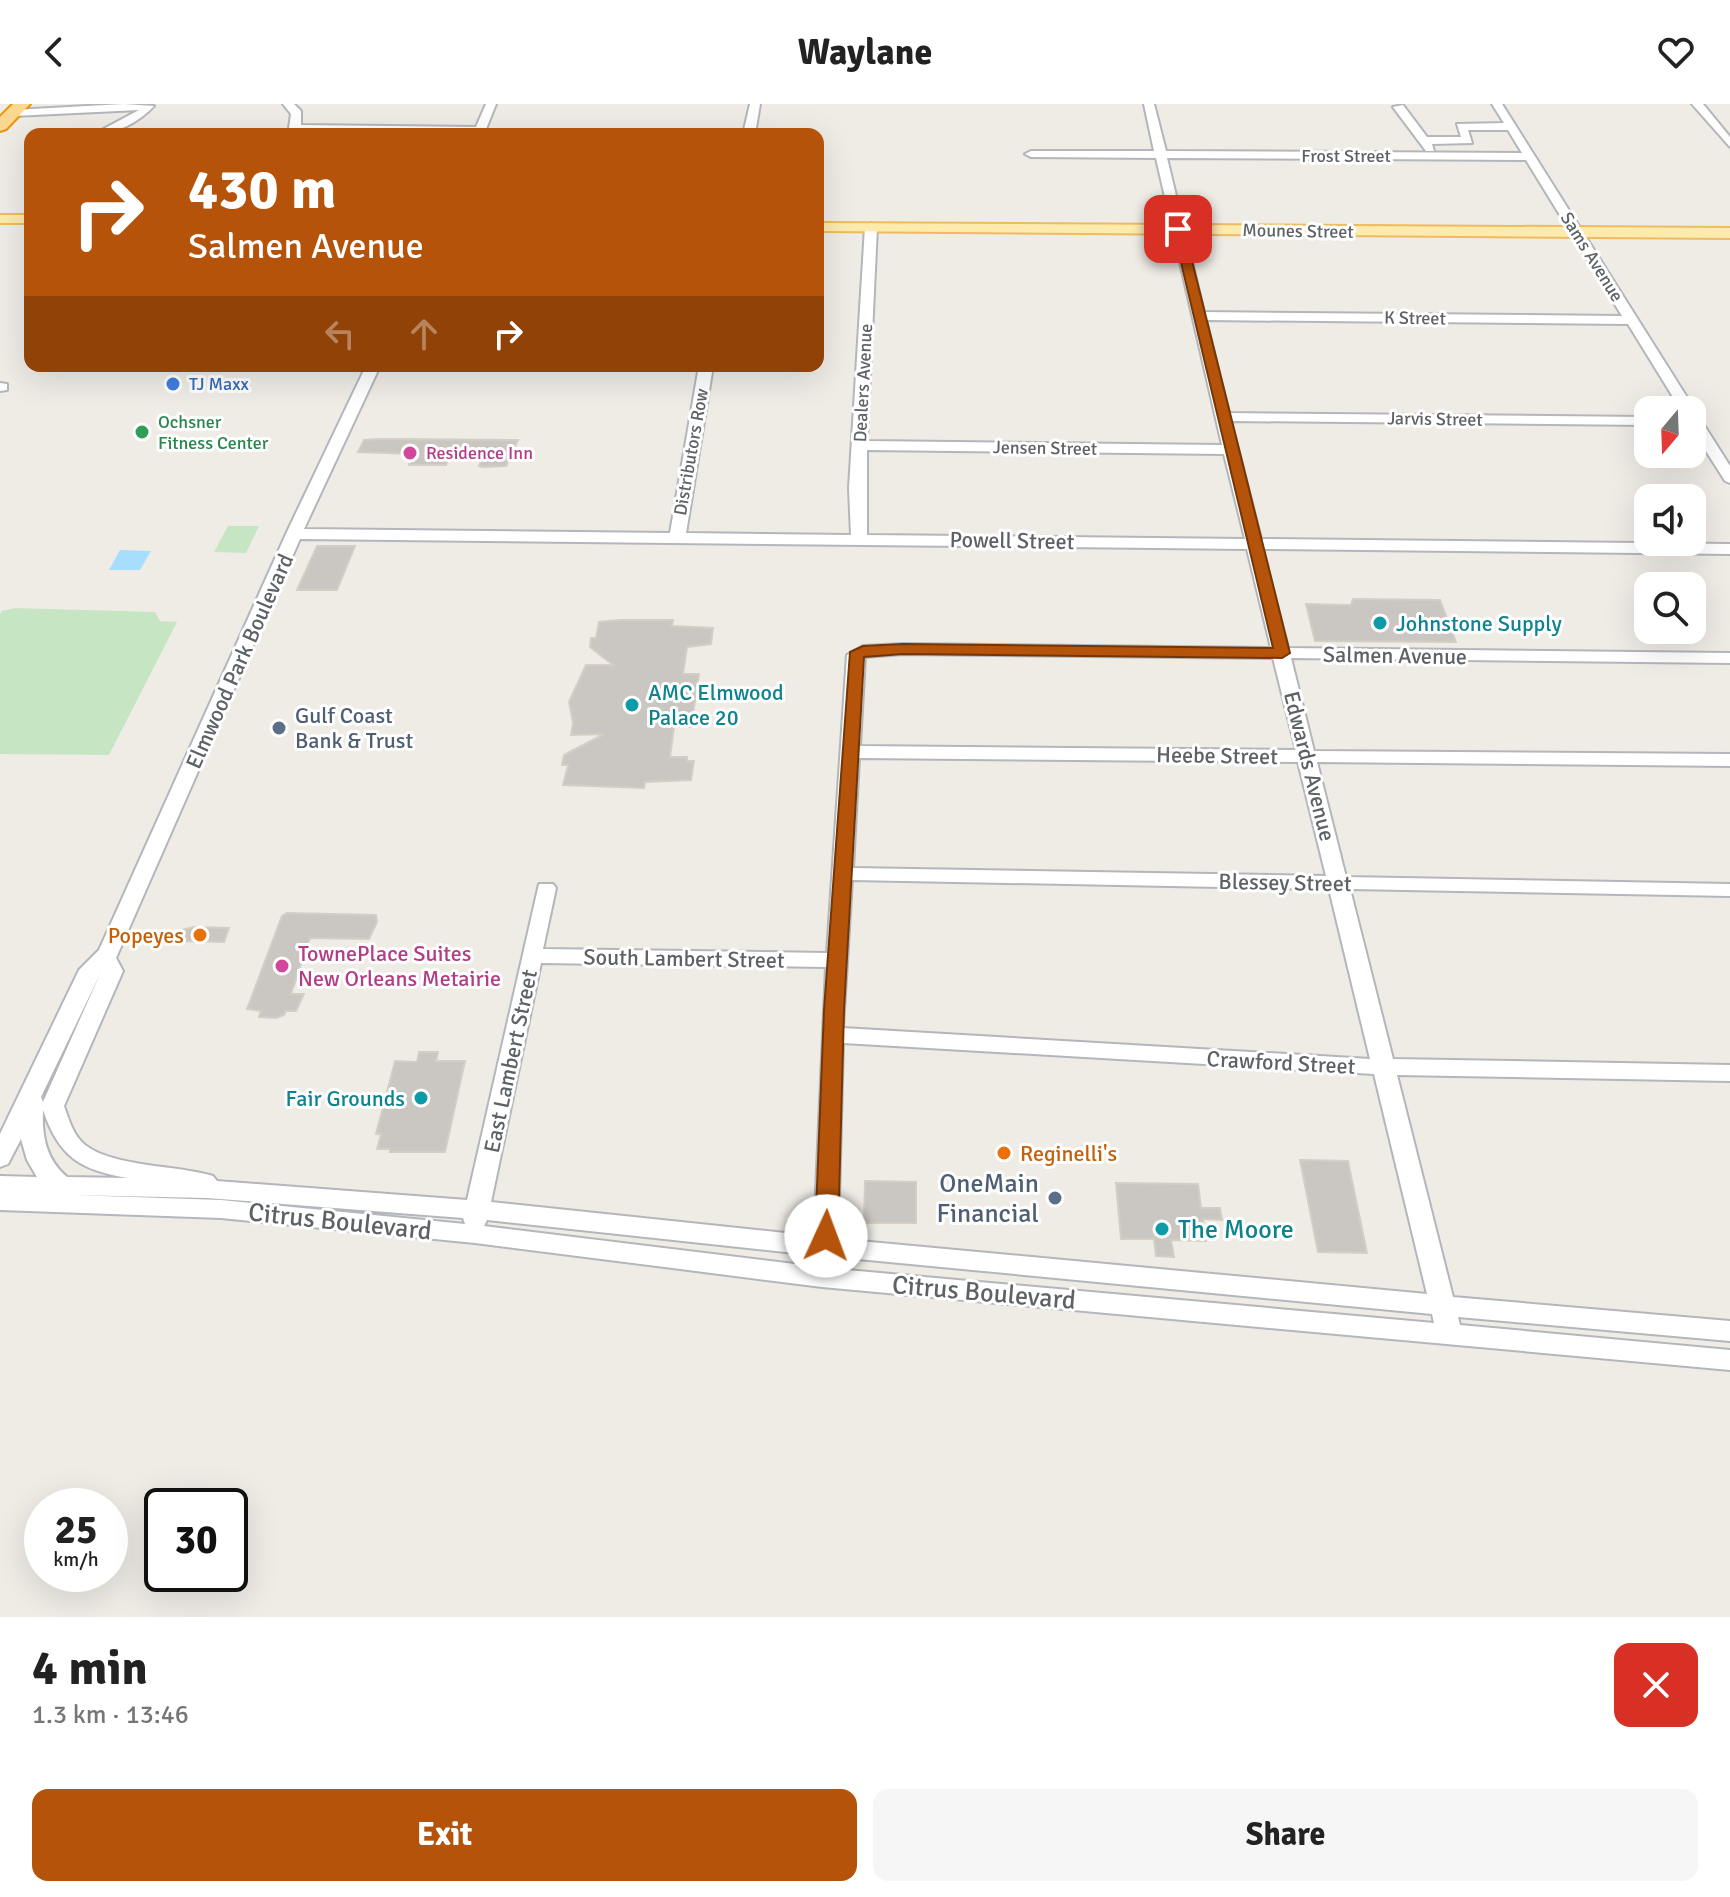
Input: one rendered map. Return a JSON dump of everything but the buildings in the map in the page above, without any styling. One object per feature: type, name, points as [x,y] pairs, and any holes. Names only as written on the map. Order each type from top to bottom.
[{"type":"highway","points":[[0,126],[14,107]]},
{"type":"main road","points":[[0,219],[24,219]]},
{"type":"main road","name":"Mounes Street","points":[[824,227],[1730,233]]},
{"type":"street","points":[[288,104],[297,113],[293,128]]},
{"type":"street","points":[[481,128],[491,104]]},
{"type":"street","points":[[750,128],[755,104]]},
{"type":"street","name":"Edwards Avenue","points":[[1149,104],[1222,417],[1450,1335]]},
{"type":"street","name":"Sams Avenue","points":[[1497,104],[1679,396]]},
{"type":"street","points":[[1697,104],[1730,144]]},
{"type":"street","points":[[14,107],[149,105]]},
{"type":"street","points":[[112,128],[141,114],[149,105]]},
{"type":"street","points":[[1399,107],[1436,157]]},
{"type":"street","points":[[1424,140],[1468,141],[1461,126],[1512,127]]},
{"type":"street","name":"Frost Street","points":[[1031,154],[1531,157]]},
{"type":"street","name":"Dealers Avenue","points":[[859,538],[857,488],[871,227]]},
{"type":"street","name":"K Street","points":[[1198,316],[1632,320]]},
{"type":"street","name":"Elmwood Park Boulevard","points":[[0,1158],[90,970],[106,958],[294,534],[370,372]]},
{"type":"street","name":"Distributors Row","points":[[677,538],[705,372]]},
{"type":"street","name":"Jarvis Street","points":[[1222,417],[1634,421]]},
{"type":"street","name":"Sams Avenue","points":[[1706,440],[1730,478]]},
{"type":"street","name":"Jensen Street","points":[[860,445],[1231,450]]},
{"type":"street","name":"Powell Street","points":[[294,534],[1730,549]]},
{"type":"street","name":"Salmen Avenue","points":[[848,752],[853,661],[856,655],[868,651],[1730,658]]},
{"type":"street","points":[[822,1277],[826,1247],[832,1035],[848,752]]},
{"type":"street","name":"Heebe Street","points":[[848,752],[1730,760]]},
{"type":"street","name":"Blessey Street","points":[[841,874],[1730,890]]},
{"type":"street","name":"East Lambert Street","points":[[471,1234],[546,888]]},
{"type":"street","name":"South Lambert Street","points":[[532,956],[836,960]]},
{"type":"street","name":"Elmwood Park Boulevard","points":[[77,1152],[67,1144],[57,1126],[53,1106],[112,971],[106,958]]},
{"type":"street","name":"Crawford Street","points":[[832,1035],[1382,1067],[1730,1073]]},
{"type":"street","name":"Elmwood Park Boulevard","points":[[33,1090],[30,1133],[35,1157],[61,1186],[72,1193],[120,1204]]},
{"type":"street","points":[[36,1202],[61,1186],[71,1175],[77,1152],[97,1163],[187,1175],[228,1189]]},
{"type":"street","name":"Citrus Boulevard","points":[[0,1185],[228,1189],[478,1208],[826,1247],[1730,1331]]},
{"type":"street","points":[[160,1206],[174,1198],[245,1199],[290,1194]]},
{"type":"street","name":"Citrus Boulevard","points":[[0,1201],[160,1206],[471,1234],[822,1277],[1730,1360]]},
{"type":"green space","points":[[228,526],[259,526],[246,553],[214,552]]},
{"type":"green space","points":[[15,608],[155,612],[160,621],[177,622],[109,755],[0,754],[0,614]]},
{"type":"water","points":[[120,550],[151,551],[140,570],[109,570]]},
{"type":"place","name":"TJ Maxx","points":[[173,384]]},
{"type":"place","name":"Ochsner Fitness Center","points":[[142,432]]},
{"type":"place","name":"Residence Inn","points":[[410,453]]},
{"type":"place","name":"Johnstone Supply","points":[[1380,623]]},
{"type":"place","name":"AMC Elmwood Palace 20","points":[[632,705]]},
{"type":"place","name":"Gulf Coast Bank & Trust","points":[[279,728]]},
{"type":"place","name":"Popeyes","points":[[200,935]]},
{"type":"place","name":"TownePlace Suites New Orleans Metairie","points":[[282,966]]},
{"type":"place","name":"Fair Grounds","points":[[421,1098]]},
{"type":"place","name":"Reginelli's","points":[[1004,1153]]},
{"type":"place","name":"OneMain Financial","points":[[1055,1198]]},
{"type":"place","name":"The Moore","points":[[1162,1229]]},
{"type":"route","points":[[826,1236],[834,1010],[853,661],[856,655],[863,651],[903,649],[1282,653],[1178,229]]}]
